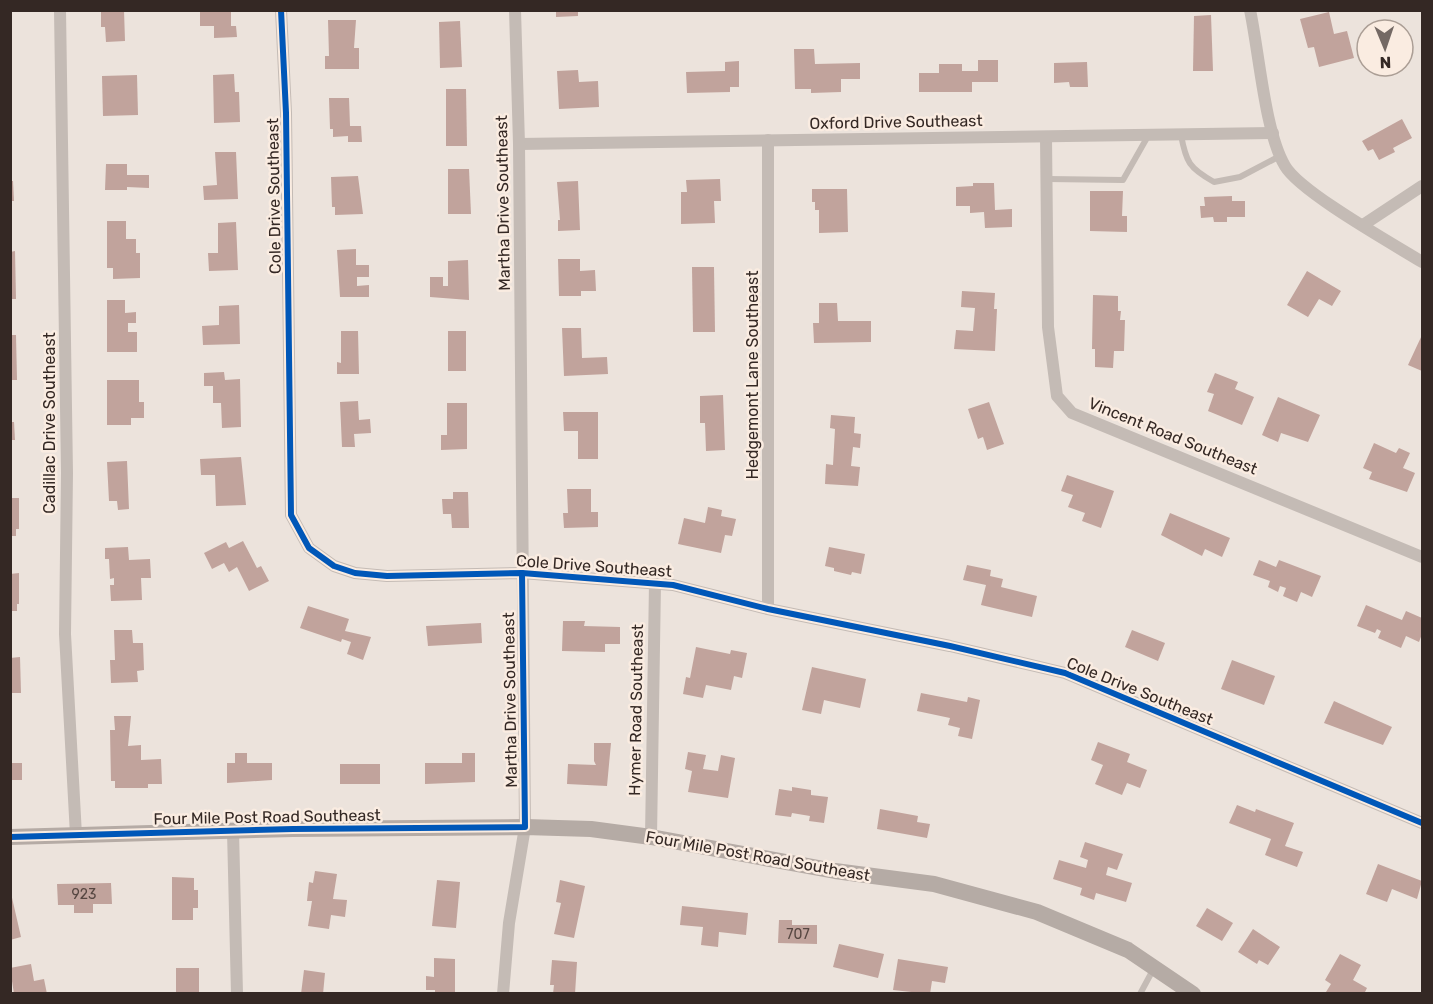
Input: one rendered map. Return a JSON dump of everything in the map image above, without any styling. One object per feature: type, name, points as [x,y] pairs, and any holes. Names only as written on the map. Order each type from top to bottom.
[{"type":"main road","name":"Four Mile Post Road Southeast","points":[[10,837],[233,831],[525,827],[591,829],[651,837],[835,871],[934,884],[1036,912],[1128,950],[1193,993]]},
{"type":"street","name":"Cadillac Drive Southeast","points":[[60,10],[67,473],[65,634],[76,835]]},
{"type":"street","name":"Cole Drive Southeast","points":[[281,10],[286,113],[291,515],[309,548],[334,567],[355,573],[387,576],[522,573],[673,585],[768,609],[950,646],[1065,673],[1422,823]]},
{"type":"street","name":"Martha Drive Southeast","points":[[503,993],[509,923],[525,827],[519,144],[515,10]]},
{"type":"street","points":[[1250,10],[1273,133],[1285,167],[1307,188],[1422,262]]},
{"type":"street","name":"Oxford Drive Southeast","points":[[519,144],[1273,133]]},
{"type":"street","name":"Vincent Road Southeast","points":[[1046,137],[1048,327],[1057,396],[1072,413],[1422,557]]},
{"type":"street","name":"Hedgemont Lane Southeast","points":[[768,140],[768,609]]},
{"type":"street","points":[[1363,225],[1422,186]]},
{"type":"street","name":"Hymer Road Southeast","points":[[651,837],[655,583]]},
{"type":"street","points":[[233,831],[237,993]]},
{"type":"lane","points":[[1048,179],[1123,180],[1148,135]]},
{"type":"lane","points":[[1181,135],[1186,160],[1198,173],[1214,182],[1240,177],[1281,156]]},
{"type":"lane","points":[[1140,993],[1154,967]]},
{"type":"building","points":[[124,10],[125,41],[106,42],[105,27],[101,27],[101,12]]},
{"type":"building","points":[[200,10],[231,10],[231,26],[236,26],[237,37],[214,38],[214,26],[200,26]]},
{"type":"building","points":[[556,10],[578,10],[578,16],[556,17]]},
{"type":"building","points":[[1329,12],[1334,34],[1347,31],[1354,58],[1319,67],[1314,47],[1308,48],[1300,19]]},
{"type":"building","points":[[1211,15],[1213,71],[1193,71],[1194,16]]},
{"type":"building","points":[[328,20],[356,20],[354,48],[359,48],[359,69],[325,69],[325,56],[329,56]]},
{"type":"building","points":[[460,21],[462,67],[440,68],[439,22]]},
{"type":"building","points":[[794,49],[814,49],[815,64],[860,63],[860,79],[841,79],[841,92],[811,93],[811,89],[795,89]]},
{"type":"building","points":[[978,60],[998,60],[998,82],[972,82],[972,92],[919,92],[919,73],[939,73],[939,64],[962,64],[962,71],[978,71]]},
{"type":"building","points":[[739,61],[739,87],[730,87],[730,92],[687,93],[686,72],[725,71],[725,62]]},
{"type":"building","points":[[1087,62],[1088,87],[1070,87],[1069,82],[1054,83],[1054,63]]},
{"type":"building","points":[[578,70],[579,82],[598,81],[599,107],[559,109],[557,71]]},
{"type":"building","points":[[234,74],[235,92],[239,92],[240,122],[214,123],[213,75]]},
{"type":"building","points":[[137,75],[138,115],[103,116],[102,76]]},
{"type":"building","points":[[446,89],[466,89],[467,146],[446,146]]},
{"type":"building","points":[[329,98],[349,98],[350,126],[361,126],[362,142],[348,142],[348,136],[333,137],[333,129],[330,129]]},
{"type":"building","points":[[1402,119],[1412,138],[1393,148],[1395,152],[1379,160],[1373,149],[1368,151],[1362,141]]},
{"type":"building","points":[[215,152],[236,152],[238,199],[204,200],[203,186],[217,185]]},
{"type":"building","points":[[106,164],[127,164],[127,175],[149,175],[149,188],[127,187],[127,190],[105,190]]},
{"type":"building","points":[[448,169],[469,169],[471,214],[448,214]]},
{"type":"building","points":[[358,176],[363,214],[335,215],[335,207],[332,207],[331,177]]},
{"type":"building","points":[[720,179],[721,201],[714,201],[715,223],[681,224],[681,192],[687,192],[686,180]]},
{"type":"building","points":[[10,181],[13,181],[14,201],[10,201]]},
{"type":"building","points":[[578,181],[580,230],[558,231],[558,220],[560,220],[557,182]]},
{"type":"building","points":[[973,183],[994,183],[995,210],[1012,209],[1012,227],[985,228],[984,212],[970,213],[970,206],[956,206],[956,187],[973,186]]},
{"type":"building","points":[[812,189],[847,189],[848,232],[819,233],[819,210],[815,210],[815,202],[812,202]]},
{"type":"building","points":[[1090,191],[1123,191],[1122,216],[1127,216],[1127,232],[1090,231]]},
{"type":"building","points":[[1232,196],[1232,201],[1245,201],[1245,217],[1227,217],[1227,222],[1214,222],[1213,217],[1201,218],[1200,206],[1205,206],[1204,197]]},
{"type":"building","points":[[107,221],[126,221],[126,239],[136,239],[136,253],[140,253],[140,278],[113,279],[113,268],[107,268]]},
{"type":"building","points":[[236,222],[238,270],[209,271],[208,253],[218,253],[218,223]]},
{"type":"building","points":[[356,249],[356,265],[369,265],[369,277],[357,277],[357,286],[369,285],[369,297],[340,297],[337,250]]},
{"type":"building","points":[[15,251],[16,299],[10,299],[10,252]]},
{"type":"building","points":[[558,259],[580,259],[580,271],[595,270],[596,291],[581,291],[581,296],[559,296]]},
{"type":"building","points":[[468,260],[469,300],[430,297],[430,277],[443,277],[443,286],[448,286],[448,261]]},
{"type":"building","points":[[692,267],[714,267],[715,332],[693,332]]},
{"type":"building","points":[[1307,271],[1341,291],[1332,306],[1319,299],[1308,317],[1287,305]]},
{"type":"building","points":[[962,291],[995,293],[994,309],[997,309],[995,351],[954,349],[956,330],[973,331],[975,308],[961,307]]},
{"type":"building","points":[[1093,295],[1118,296],[1120,320],[1125,320],[1124,351],[1114,351],[1113,368],[1095,367],[1095,349],[1092,349]]},
{"type":"building","points":[[107,300],[125,300],[125,313],[136,312],[136,323],[128,323],[128,332],[137,332],[137,352],[107,352]]},
{"type":"building","points":[[819,303],[837,303],[838,321],[871,321],[871,342],[814,343],[813,323],[819,323]]},
{"type":"building","points":[[239,305],[240,344],[203,345],[202,326],[219,325],[219,306]]},
{"type":"building","points":[[562,328],[581,328],[582,358],[607,357],[608,374],[564,376]]},
{"type":"building","points":[[341,331],[358,331],[359,374],[337,374],[337,362],[341,363]]},
{"type":"building","points":[[448,331],[466,331],[466,371],[448,371]]},
{"type":"building","points":[[10,335],[16,335],[17,380],[10,380]]},
{"type":"building","points":[[1422,335],[1422,371],[1408,365]]},
{"type":"building","points":[[224,372],[225,380],[240,379],[241,427],[222,428],[221,403],[213,403],[213,386],[204,386],[204,373]]},
{"type":"building","points":[[1215,373],[1238,382],[1235,389],[1254,397],[1242,425],[1208,411],[1214,394],[1207,392]]},
{"type":"building","points":[[107,380],[139,380],[139,402],[144,402],[144,418],[131,418],[131,425],[107,425]]},
{"type":"building","points":[[723,395],[725,450],[706,451],[705,423],[700,423],[700,396]]},
{"type":"building","points":[[1278,397],[1320,415],[1308,442],[1281,433],[1278,442],[1262,435]]},
{"type":"building","points":[[358,401],[359,420],[370,419],[371,433],[354,434],[355,447],[342,447],[340,402]]},
{"type":"building","points":[[989,402],[1004,444],[987,450],[983,437],[978,439],[968,409]]},
{"type":"building","points":[[447,403],[467,403],[467,449],[441,450],[441,435],[447,435]]},
{"type":"building","points":[[563,412],[598,412],[598,459],[578,459],[578,431],[564,431]]},
{"type":"building","points":[[831,415],[855,417],[854,433],[861,434],[860,448],[853,447],[851,466],[860,467],[858,486],[825,484],[826,464],[833,465],[835,429],[830,428]]},
{"type":"building","points":[[10,422],[14,422],[15,440],[10,440]]},
{"type":"building","points":[[1374,443],[1396,453],[1399,448],[1410,453],[1403,468],[1415,473],[1407,492],[1369,479],[1372,472],[1363,468]]},
{"type":"building","points":[[241,457],[246,505],[216,506],[215,475],[201,475],[200,459]]},
{"type":"building","points":[[127,461],[129,509],[118,510],[117,501],[109,501],[107,462]]},
{"type":"building","points":[[1067,475],[1114,491],[1101,528],[1082,521],[1085,513],[1068,507],[1073,495],[1061,491]]},
{"type":"building","points":[[567,489],[591,489],[591,512],[598,512],[598,527],[564,528],[563,513],[568,513]]},
{"type":"building","points":[[453,492],[468,492],[469,528],[452,528],[451,514],[443,514],[442,499],[453,499]]},
{"type":"building","points":[[10,498],[19,498],[19,529],[16,529],[16,536],[10,536]]},
{"type":"building","points":[[708,507],[722,510],[721,516],[736,519],[732,536],[725,535],[721,553],[678,544],[684,518],[705,523]]},
{"type":"building","points":[[1170,513],[1230,538],[1222,557],[1205,549],[1202,556],[1161,535]]},
{"type":"building","points":[[243,541],[257,568],[261,566],[269,581],[249,591],[237,567],[229,572],[224,563],[212,569],[204,553],[226,542],[229,548]]},
{"type":"building","points":[[128,547],[129,560],[150,559],[151,578],[141,578],[142,600],[111,601],[110,585],[114,585],[114,578],[110,579],[109,559],[105,559],[105,548]]},
{"type":"building","points":[[829,547],[865,554],[861,574],[852,572],[851,575],[825,566]]},
{"type":"building","points":[[1259,560],[1276,567],[1279,560],[1321,576],[1312,597],[1301,592],[1297,602],[1283,596],[1286,588],[1280,586],[1278,592],[1268,587],[1270,581],[1253,575]]},
{"type":"building","points":[[967,565],[991,570],[990,576],[1003,579],[1001,587],[1037,596],[1032,617],[981,605],[986,585],[963,580]]},
{"type":"building","points":[[19,573],[19,604],[17,604],[17,611],[10,611],[10,574]]},
{"type":"building","points":[[1366,605],[1402,620],[1406,611],[1422,618],[1422,634],[1419,642],[1406,636],[1401,648],[1378,638],[1381,631],[1377,629],[1375,633],[1357,626]]},
{"type":"building","points":[[308,606],[349,619],[345,631],[371,637],[363,660],[347,654],[351,642],[342,639],[341,642],[300,628]]},
{"type":"building","points":[[563,621],[585,621],[584,626],[620,627],[620,644],[605,644],[605,652],[562,651]]},
{"type":"building","points":[[481,623],[482,643],[428,646],[426,626]]},
{"type":"building","points":[[114,630],[132,630],[133,643],[143,643],[144,670],[137,671],[138,682],[111,683],[110,660],[115,660]]},
{"type":"building","points":[[1132,630],[1165,643],[1158,661],[1125,647]]},
{"type":"building","points":[[696,647],[730,654],[731,650],[747,653],[742,678],[734,676],[731,690],[706,685],[703,698],[683,694],[686,677],[690,678]]},
{"type":"building","points":[[20,657],[21,693],[10,693],[10,658]]},
{"type":"building","points":[[1232,660],[1275,676],[1264,705],[1221,689]]},
{"type":"building","points":[[812,667],[866,679],[860,708],[824,700],[821,714],[802,710]]},
{"type":"building","points":[[921,693],[967,702],[968,697],[980,700],[972,739],[958,736],[960,728],[948,725],[950,718],[917,711]]},
{"type":"building","points":[[1334,701],[1392,727],[1383,745],[1324,723]]},
{"type":"building","points":[[114,716],[131,716],[128,746],[141,745],[141,760],[161,759],[162,784],[148,784],[148,788],[115,788],[115,781],[111,781],[110,730],[115,730]]},
{"type":"building","points":[[1098,742],[1130,754],[1127,762],[1147,770],[1140,788],[1127,783],[1122,795],[1095,784],[1103,765],[1091,760]]},
{"type":"building","points":[[594,743],[611,743],[607,786],[567,784],[568,764],[596,765]]},
{"type":"building","points":[[688,752],[706,755],[703,769],[718,771],[721,755],[735,758],[728,798],[688,792],[692,771],[685,769]]},
{"type":"building","points":[[235,753],[247,753],[247,763],[272,763],[272,780],[227,783],[227,763],[235,763]]},
{"type":"building","points":[[462,753],[475,753],[475,782],[425,784],[425,763],[462,763]]},
{"type":"building","points":[[10,763],[22,763],[22,780],[10,780]]},
{"type":"building","points":[[340,764],[380,764],[380,784],[340,784]]},
{"type":"building","points":[[792,787],[811,790],[811,795],[828,797],[824,823],[809,821],[810,816],[792,813],[791,817],[775,815],[779,789],[792,791]]},
{"type":"building","points":[[1237,805],[1255,812],[1256,809],[1294,823],[1285,846],[1303,852],[1297,867],[1265,855],[1271,839],[1229,823]]},
{"type":"building","points":[[880,809],[918,816],[917,822],[930,824],[927,838],[877,829]]},
{"type":"building","points":[[1085,842],[1123,854],[1117,870],[1108,867],[1106,875],[1132,883],[1126,902],[1096,893],[1094,900],[1080,895],[1082,888],[1053,879],[1059,860],[1086,868],[1088,860],[1080,857]]},
{"type":"building","points":[[1378,864],[1422,881],[1417,899],[1392,889],[1387,902],[1366,894]]},
{"type":"building","points":[[315,871],[337,874],[333,899],[347,900],[345,917],[331,915],[329,929],[308,926],[312,901],[307,901],[309,882],[313,883]]},
{"type":"building","points":[[172,877],[194,878],[194,890],[198,890],[198,908],[193,908],[193,920],[172,920]]},
{"type":"building","points":[[437,880],[460,882],[456,928],[432,926]]},
{"type":"building","points":[[560,880],[585,886],[574,938],[554,934],[561,903],[556,902]]},
{"type":"building","points":[[111,883],[112,904],[93,904],[93,913],[74,913],[74,905],[58,905],[57,884]]},
{"type":"building","points":[[10,889],[21,937],[10,940]]},
{"type":"building","points":[[682,906],[748,913],[746,935],[719,932],[718,947],[701,945],[703,927],[680,925]]},
{"type":"building","points":[[1207,908],[1233,923],[1222,941],[1196,926]]},
{"type":"building","points":[[779,920],[792,920],[792,925],[817,925],[817,944],[778,943]]},
{"type":"building","points":[[1253,929],[1280,947],[1268,965],[1259,960],[1257,964],[1238,952]]},
{"type":"building","points":[[839,944],[884,954],[878,978],[833,967]]},
{"type":"building","points":[[1340,954],[1361,965],[1353,980],[1367,988],[1364,994],[1326,992],[1331,984],[1325,980]]},
{"type":"building","points":[[434,958],[455,959],[455,994],[435,994],[435,990],[426,990],[426,976],[434,977]]},
{"type":"building","points":[[898,959],[948,967],[945,983],[932,981],[930,994],[893,990]]},
{"type":"building","points":[[552,960],[577,962],[575,994],[553,994],[554,985],[550,985]]},
{"type":"building","points":[[31,964],[34,981],[44,979],[47,994],[14,994],[10,968]]},
{"type":"building","points":[[176,968],[199,968],[199,994],[176,994]]},
{"type":"building","points":[[304,970],[325,973],[323,994],[301,994]]},
{"type":"cycle path","points":[[281,10],[286,113],[291,515],[309,548],[334,566],[355,573],[387,576],[522,573],[673,585],[768,609],[950,646],[1065,673],[1422,823]]},
{"type":"cycle path","points":[[10,837],[293,829],[525,827],[522,573]]}]
